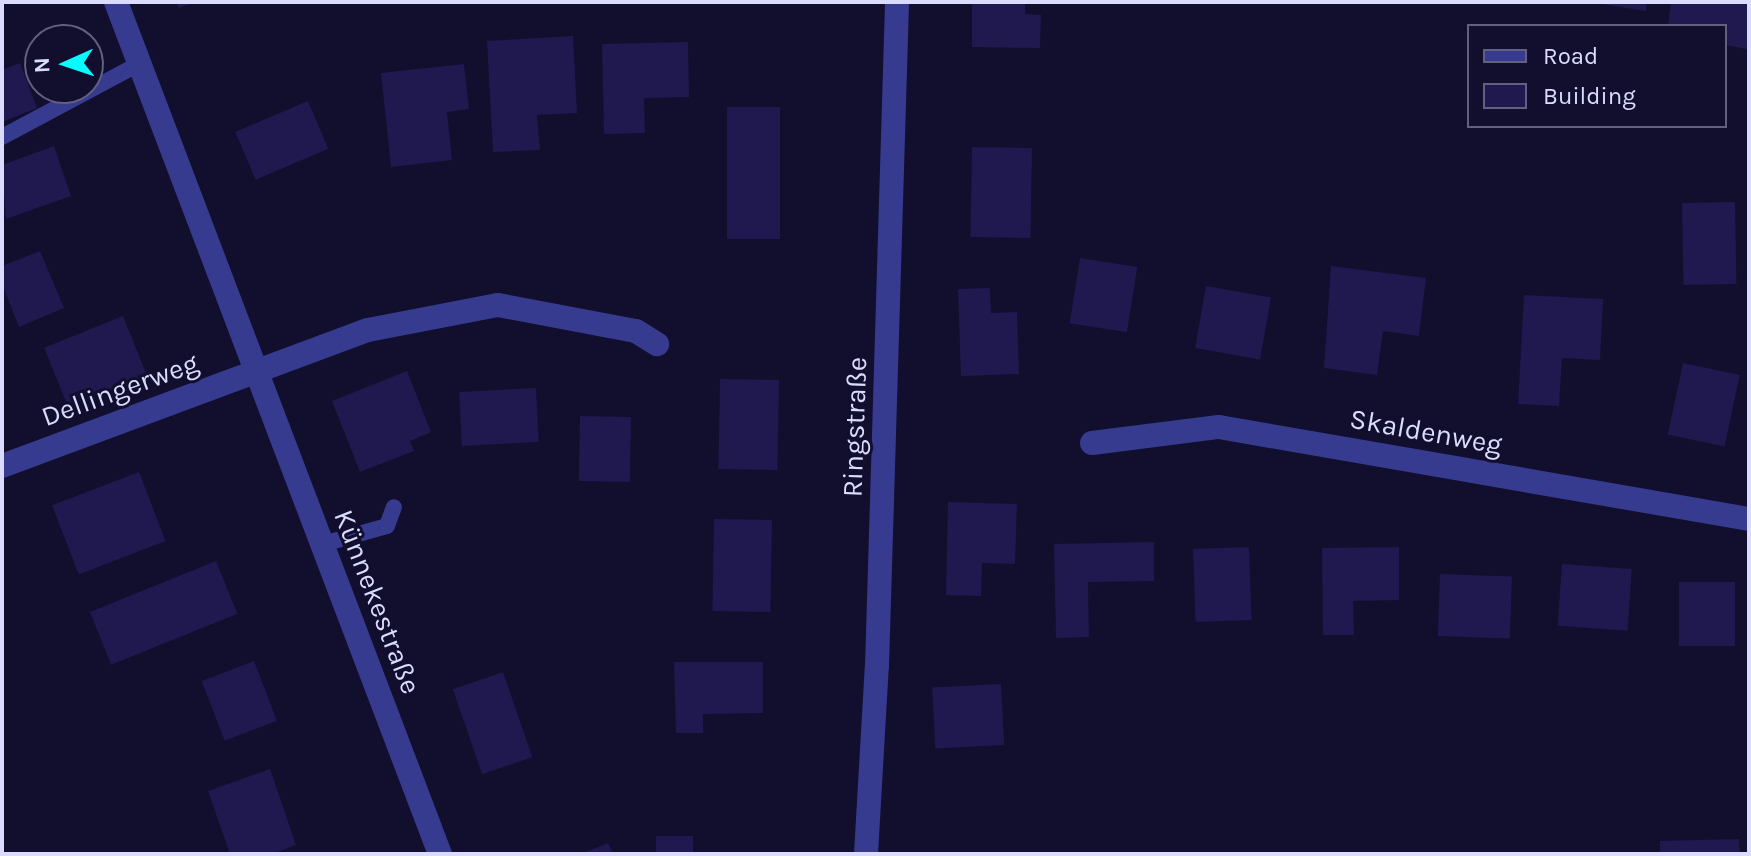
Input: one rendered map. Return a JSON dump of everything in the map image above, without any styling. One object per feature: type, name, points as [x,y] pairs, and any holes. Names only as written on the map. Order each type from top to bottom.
[{"type":"street","name":"Künnekestraße","points":[[116,2],[440,854]]},
{"type":"street","name":"Ringstraße","points":[[866,854],[877,666],[897,2]]},
{"type":"street","points":[[258,371],[368,330],[498,305],[636,331],[657,344]]},
{"type":"street","name":"Dellingerweg","points":[[2,466],[258,371]]},
{"type":"street","name":"Skaldenweg","points":[[1092,443],[1219,427],[1749,519]]},
{"type":"lane","points":[[2,137],[139,64]]},
{"type":"lane","points":[[323,544],[387,526],[394,507]]},
{"type":"building","points":[[176,2],[195,2],[179,8]]},
{"type":"building","points":[[972,2],[1025,2],[1025,14],[1041,15],[1040,48],[972,47]]},
{"type":"building","points":[[1588,2],[1647,2],[1646,11]]},
{"type":"building","points":[[1671,2],[1749,2],[1747,49],[1727,45],[1727,24],[1668,24]]},
{"type":"building","points":[[573,36],[577,113],[537,115],[540,150],[493,152],[487,41]]},
{"type":"building","points":[[688,42],[689,97],[644,98],[645,133],[604,134],[602,44]]},
{"type":"building","points":[[20,63],[24,74],[24,104],[35,104],[37,108],[2,122],[2,70]]},
{"type":"building","points":[[464,64],[469,109],[447,112],[452,160],[391,167],[381,73]]},
{"type":"building","points":[[308,101],[328,149],[256,180],[235,132]]},
{"type":"building","points":[[727,107],[780,107],[780,239],[727,239]]},
{"type":"building","points":[[54,146],[71,196],[6,219],[2,165]]},
{"type":"building","points":[[972,147],[1032,148],[1030,238],[970,237]]},
{"type":"building","points":[[1735,202],[1736,284],[1683,285],[1682,203]]},
{"type":"building","points":[[40,251],[64,308],[19,327],[2,284],[2,266]]},
{"type":"building","points":[[1080,258],[1137,267],[1127,332],[1070,323]]},
{"type":"building","points":[[1331,266],[1426,278],[1419,336],[1383,331],[1377,375],[1324,368]]},
{"type":"building","points":[[1206,286],[1271,297],[1260,360],[1195,348]]},
{"type":"building","points":[[990,288],[991,313],[1017,312],[1019,374],[961,376],[958,289]]},
{"type":"building","points":[[1524,295],[1603,299],[1600,360],[1562,358],[1559,406],[1518,404]]},
{"type":"building","points":[[123,316],[147,374],[68,406],[44,348]]},
{"type":"building","points":[[1683,363],[1740,375],[1725,446],[1668,434]]},
{"type":"building","points":[[407,371],[431,432],[410,441],[414,451],[360,472],[332,401]]},
{"type":"building","points":[[720,379],[779,380],[777,470],[718,469]]},
{"type":"building","points":[[536,388],[539,442],[462,446],[459,392]]},
{"type":"building","points":[[580,416],[631,417],[630,482],[579,481]]},
{"type":"building","points":[[139,472],[166,541],[79,574],[52,505]]},
{"type":"building","points":[[948,502],[1017,504],[1015,564],[982,563],[981,596],[946,595]]},
{"type":"building","points":[[714,519],[772,520],[770,612],[712,611]]},
{"type":"building","points":[[1154,542],[1154,581],[1088,582],[1089,637],[1056,638],[1054,544]]},
{"type":"building","points":[[1249,547],[1252,620],[1196,622],[1193,549]]},
{"type":"building","points":[[1399,547],[1399,600],[1353,601],[1354,635],[1323,635],[1322,548]]},
{"type":"building","points":[[216,561],[237,614],[111,665],[90,612]]},
{"type":"building","points":[[1562,564],[1632,569],[1628,631],[1558,626]]},
{"type":"building","points":[[1440,574],[1512,577],[1510,638],[1438,636]]},
{"type":"building","points":[[1679,582],[1735,582],[1735,646],[1679,646]]},
{"type":"building","points":[[254,661],[277,721],[225,741],[202,681]]},
{"type":"building","points":[[674,662],[763,662],[763,713],[703,714],[703,733],[676,733]]},
{"type":"building","points":[[503,672],[532,757],[482,774],[453,689]]},
{"type":"building","points":[[1001,684],[1004,745],[935,749],[932,688]]},
{"type":"building","points":[[270,769],[296,845],[272,854],[230,854],[208,791]]},
{"type":"building","points":[[656,836],[693,836],[693,854],[656,854]]},
{"type":"building","points":[[1739,839],[1740,854],[1660,854],[1660,841]]},
{"type":"building","points":[[608,843],[613,854],[581,854]]}]
